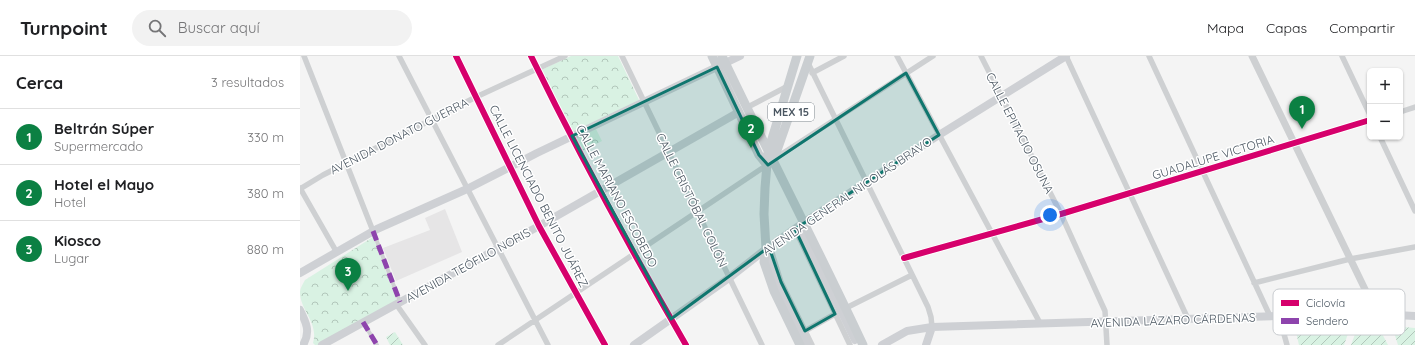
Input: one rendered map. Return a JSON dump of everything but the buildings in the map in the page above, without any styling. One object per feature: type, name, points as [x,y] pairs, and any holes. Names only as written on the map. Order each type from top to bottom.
[{"type":"main road","points":[[712,56],[722,62],[743,110],[803,223],[864,345]]},
{"type":"main road","points":[[300,273],[373,231],[467,188],[644,102],[722,62],[740,56]]},
{"type":"main road","name":"MEX 15","points":[[797,56],[788,85],[770,159],[764,214],[766,249],[764,262],[768,277],[797,344]]},
{"type":"main road","name":"AVENIDA GENERAL NICOLÁS BRAVO","points":[[634,345],[729,278],[766,249],[803,223],[939,135],[1066,56]]},
{"type":"main road","name":"MEX 15","points":[[770,159],[809,60]]},
{"type":"main road","name":"AVENIDA TEÓFILO NORIS","points":[[322,345],[539,226],[668,151],[743,110]]},
{"type":"main road","points":[[803,223],[804,232],[852,343]]},
{"type":"main road","points":[[766,249],[776,282],[807,345]]},
{"type":"main road","points":[[300,276],[311,266]]},
{"type":"main road","points":[[300,310],[308,334],[303,345]]},
{"type":"main road","name":"AVENIDA LÁZARO CÁRDENAS","points":[[1405,315],[1415,316]]},
{"type":"main road","name":"AVENIDA LÁZARO CÁRDENAS","points":[[882,345],[907,331],[932,327],[1270,316]]},
{"type":"main road","points":[[926,345],[932,327]]},
{"type":"street","points":[[304,56],[373,231],[398,303],[425,345]]},
{"type":"street","points":[[399,56],[497,249],[548,345]]},
{"type":"street","name":"CALLE LICENCIADO BENITO JUÁREZ","points":[[456,56],[539,226],[605,345]]},
{"type":"street","name":"CALLE MARIANO ESCOBEDO","points":[[531,56],[600,190],[686,345]]},
{"type":"street","name":"AVENIDA DONATO GUERRA","points":[[300,189],[476,97],[564,56]]},
{"type":"street","name":"CALLE CRISTÓBAL COLÓN","points":[[622,56],[762,345]]},
{"type":"street","points":[[812,73],[844,56]]},
{"type":"street","points":[[897,56],[1040,323]]},
{"type":"street","points":[[498,345],[697,212],[770,159],[933,56]]},
{"type":"street","name":"CALLE EPITACIO OSUNA","points":[[981,56],[1061,214],[1106,311],[1107,345]]},
{"type":"street","points":[[1066,56],[1188,319]]},
{"type":"street","points":[[1149,56],[1270,316]]},
{"type":"street","points":[[1252,56],[1365,289]]},
{"type":"street","points":[[1342,56],[1367,110]]},
{"type":"street","points":[[809,60],[812,73],[928,307],[932,327]]},
{"type":"street","points":[[743,110],[788,85]]},
{"type":"street","points":[[1403,111],[1415,107]]},
{"type":"street","name":"GUADALUPE VICTORIA","points":[[904,258],[1061,214],[1367,121]]},
{"type":"street","points":[[1381,140],[1415,211]]},
{"type":"street","points":[[300,189],[336,251]]},
{"type":"street","points":[[795,229],[835,314],[852,343]]},
{"type":"street","points":[[1254,283],[1350,259],[1415,247]]},
{"type":"street","points":[[766,249],[772,253],[782,282],[812,345]]},
{"type":"street","points":[[846,308],[912,275]]},
{"type":"street","points":[[805,331],[835,314]]},
{"type":"street","points":[[363,322],[377,345]]},
{"type":"street","points":[[1284,335],[1286,345]]},
{"type":"street","points":[[300,337],[306,345]]},
{"type":"highlighted area","points":[[717,67],[759,155],[768,165],[906,73],[939,135],[795,229],[835,314],[805,331],[781,282],[769,247],[671,319],[572,136]]},
{"type":"shaded area","points":[[445,209],[462,252],[396,281],[383,248],[430,230],[425,218]]},
{"type":"green space","points":[[571,56],[618,56],[639,100],[573,134],[541,70]]},
{"type":"green space","points":[[595,127],[602,141],[582,151],[576,139]]},
{"type":"green space","points":[[373,237],[397,301],[318,345],[315,345],[313,343],[314,329],[301,299],[300,290],[305,280]]},
{"type":"green space","points":[[1405,327],[1415,328],[1415,345],[1398,345],[1395,335],[1405,335]]},
{"type":"green space","points":[[395,332],[403,345],[390,345],[386,337]]},
{"type":"green space","points":[[1297,335],[1348,335],[1344,345],[1299,345]]},
{"type":"green space","points":[[1355,335],[1383,335],[1388,345],[1351,345]]},
{"type":"marked path","points":[[373,231],[400,302]]},
{"type":"marked path","points":[[363,322],[377,345]]},
{"type":"cycle path","points":[[456,56],[539,226],[605,345]]},
{"type":"cycle path","points":[[531,56],[606,202],[686,345]]},
{"type":"cycle path","points":[[904,258],[1061,214],[1367,121]]},
{"type":"place","name":"Beltrán Súper","points":[[1302,129]]},
{"type":"place","name":"Hotel el Mayo","points":[[751,148]]},
{"type":"place","name":"Kiosco","points":[[348,291]]}]
